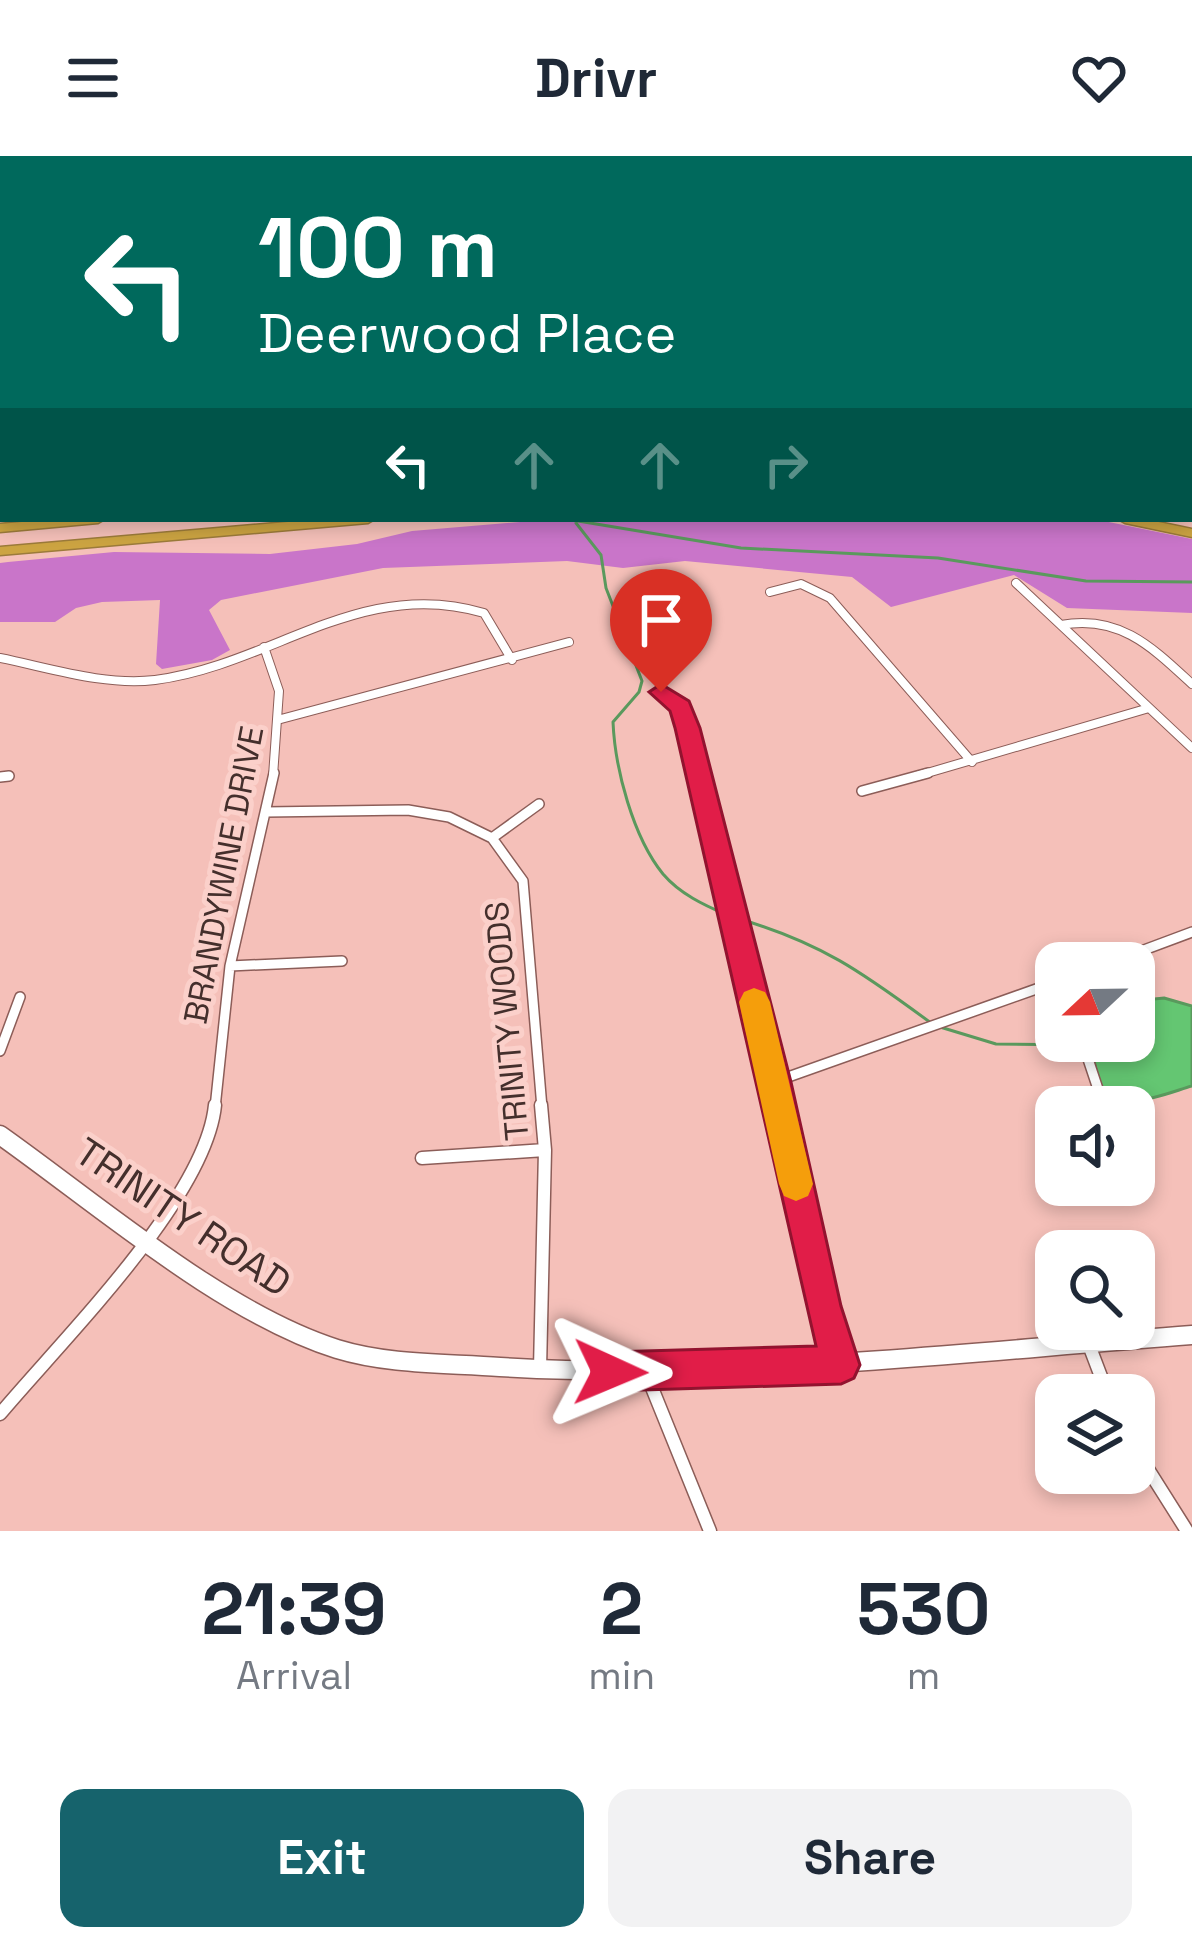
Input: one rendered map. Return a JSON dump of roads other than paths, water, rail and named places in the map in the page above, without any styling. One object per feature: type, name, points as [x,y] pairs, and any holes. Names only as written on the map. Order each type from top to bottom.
[{"type":"highway","points":[[0,528],[65,522]]},
{"type":"highway","points":[[0,551],[334,522]]},
{"type":"highway","points":[[1139,522],[1192,533]]},
{"type":"main road","name":"TRINITY ROAD","points":[[0,1136],[250,1313],[321,1344],[393,1360],[646,1373],[841,1365],[1035,1349]]},
{"type":"main road","name":"TRINITY ROAD","points":[[1155,1339],[1192,1335]]},
{"type":"street","points":[[1016,583],[1192,748]]},
{"type":"street","points":[[770,592],[801,584],[830,598],[972,762]]},
{"type":"street","points":[[0,658],[108,680],[153,680],[199,672],[357,610],[451,603],[484,613],[512,660]]},
{"type":"street","points":[[1061,625],[1094,619],[1124,626],[1192,684]]},
{"type":"street","points":[[281,719],[569,642]]},
{"type":"street","name":"BRANDYWINE DRIVE","points":[[0,1414],[190,1184],[211,1134],[230,966],[266,812],[281,719],[275,674],[264,647]]},
{"type":"street","points":[[661,692],[681,706],[687,728],[774,1082],[823,1306],[841,1365]]},
{"type":"street","points":[[862,790],[1149,708]]},
{"type":"street","points":[[266,812],[422,812],[463,822],[492,838],[539,803]]},
{"type":"street","name":"TRINITY WOODS","points":[[492,838],[518,870],[526,896],[545,1150],[540,1369]]},
{"type":"street","points":[[1155,946],[1192,932]]},
{"type":"street","points":[[230,966],[341,961]]},
{"type":"street","points":[[774,1082],[1035,989]]},
{"type":"street","points":[[0,1051],[20,997]]},
{"type":"street","points":[[422,1158],[545,1150]]},
{"type":"street","points":[[646,1373],[710,1531]]},
{"type":"street","points":[[1155,1480],[1187,1531]]},
{"type":"waterway","points":[[584,522],[741,548],[938,558],[1086,581],[1192,582]]},
{"type":"waterway","points":[[576,523],[601,555],[606,588],[642,681],[639,692],[613,722],[617,760],[635,822],[663,874],[693,898],[727,915]]},
{"type":"waterway","points":[[736,918],[839,960],[931,1023]]},
{"type":"waterway","points":[[940,1027],[996,1044],[1035,1044]]}]
